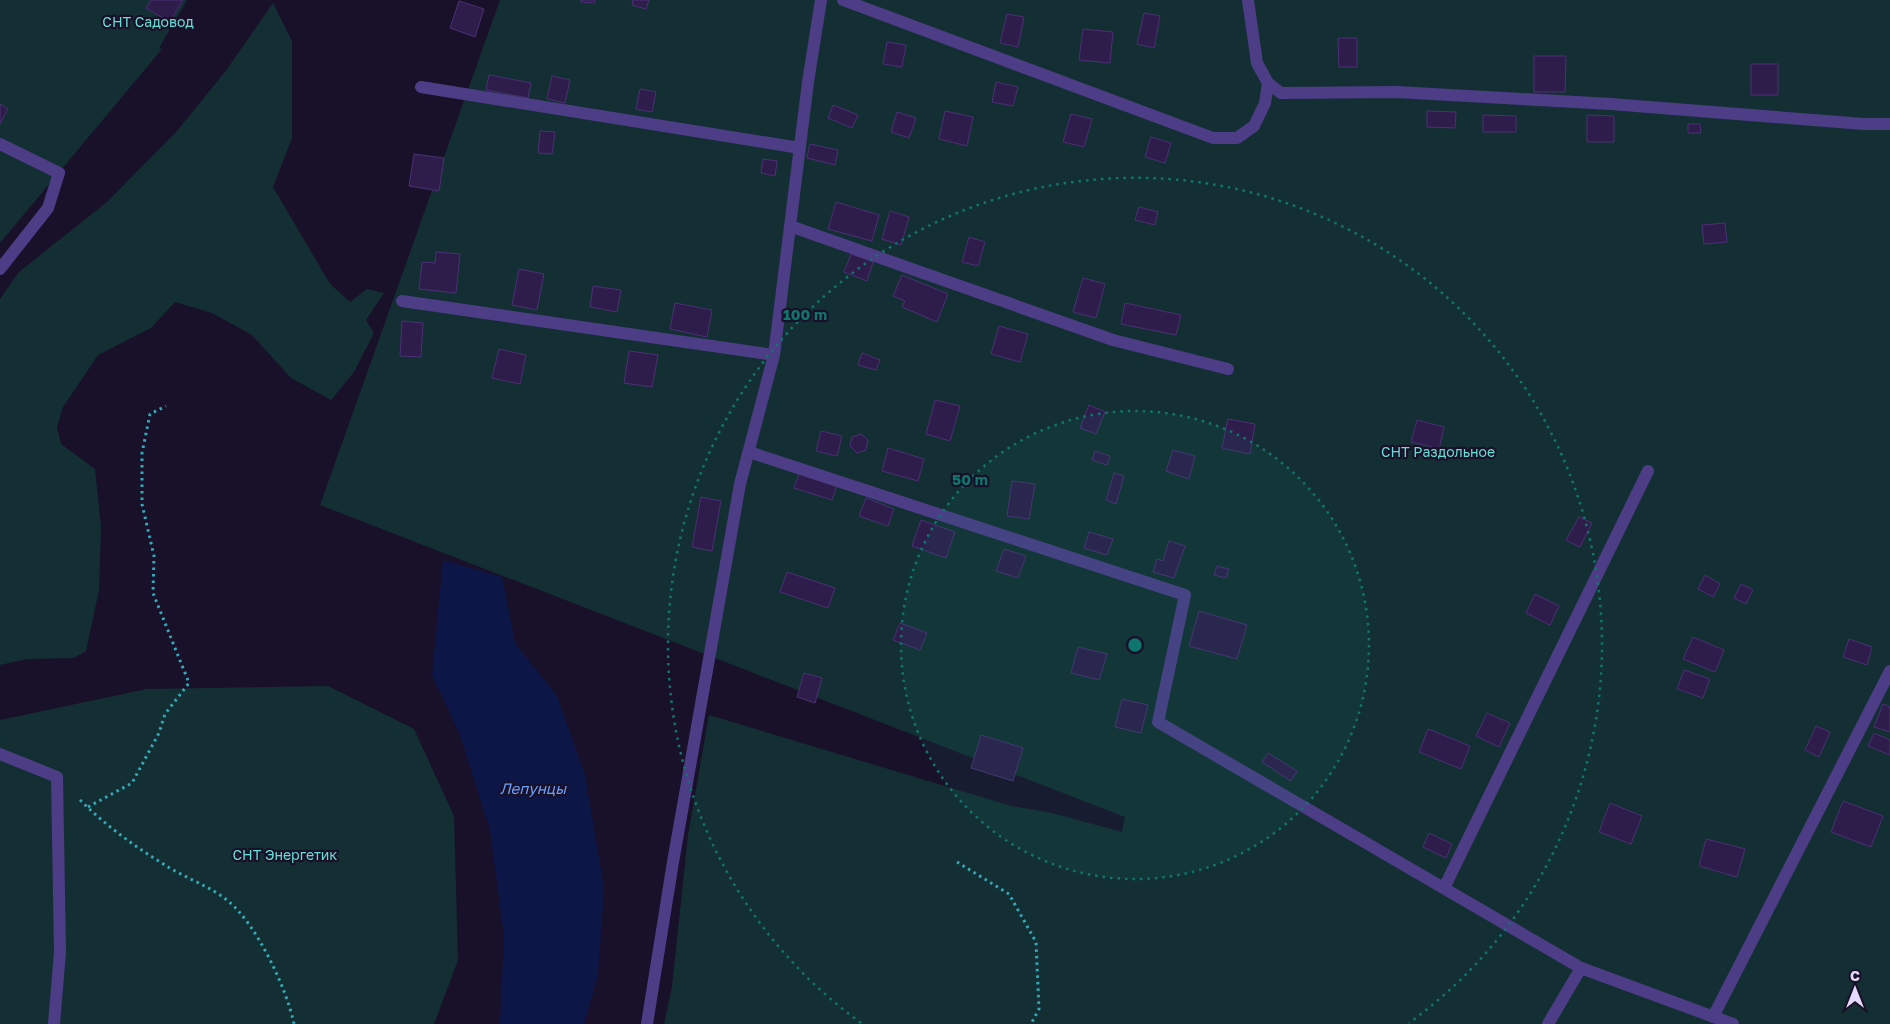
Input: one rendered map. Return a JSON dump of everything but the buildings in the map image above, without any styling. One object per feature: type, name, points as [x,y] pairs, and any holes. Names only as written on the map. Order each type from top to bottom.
[{"type":"lane","points":[[647,1024],[674,852],[740,484],[774,355],[800,148],[822,0]]},
{"type":"lane","points":[[843,0],[1214,138],[1237,138],[1254,126],[1266,103],[1268,84]]},
{"type":"lane","points":[[1248,0],[1257,63],[1268,84],[1281,93],[1397,92],[1610,104],[1864,124],[1890,124]]},
{"type":"lane","points":[[421,87],[800,148]]},
{"type":"lane","points":[[0,144],[59,173],[48,208],[0,269]]},
{"type":"lane","points":[[790,226],[1113,340],[1228,369]]},
{"type":"lane","points":[[402,301],[774,355]]},
{"type":"lane","points":[[749,452],[1185,594],[1158,722],[1581,968],[1733,1024]]},
{"type":"lane","points":[[1444,888],[1648,471]]},
{"type":"lane","points":[[1713,1017],[1890,671]]},
{"type":"lane","points":[[0,754],[57,777],[60,952],[54,1024]]},
{"type":"lane","points":[[1548,1024],[1581,968]]},
{"type":"path","points":[[88,807],[132,783],[158,733],[165,714],[188,683],[153,593],[154,556],[142,504],[142,453],[150,414],[166,406]]},
{"type":"path","points":[[57,777],[105,823],[164,865],[228,901],[259,938],[290,1003],[294,1024]]},
{"type":"path","points":[[957,862],[1009,894],[1036,942],[1039,1010],[1031,1024]]},
{"type":"green space","name":"СНТ Садовод","points":[[0,0],[187,0],[159,48],[162,49],[0,243]]},
{"type":"green space","name":"СНТ Раздольное","points":[[500,0],[1890,0],[1890,1024],[664,1024],[672,987],[688,835],[709,715],[1011,806],[1052,813],[1122,832],[1125,817],[320,505]]},
{"type":"green space","points":[[273,3],[292,41],[292,138],[273,187],[330,284],[350,302],[367,289],[384,293],[366,320],[374,333],[354,372],[331,400],[291,378],[252,335],[212,313],[175,302],[151,328],[98,355],[63,407],[57,427],[61,444],[95,469],[101,528],[99,590],[86,651],[74,658],[27,659],[0,665],[0,299],[19,272],[107,202],[177,131],[225,72]]},
{"type":"green space","name":"СНТ Энергетик","points":[[328,686],[414,729],[454,816],[458,960],[434,1024],[0,1024],[0,720],[147,689]]},
{"type":"water","name":"Лепунцы","points":[[443,560],[502,577],[515,643],[557,696],[585,775],[604,888],[598,975],[584,1024],[500,1024],[504,936],[490,830],[460,735],[432,675]]}]
